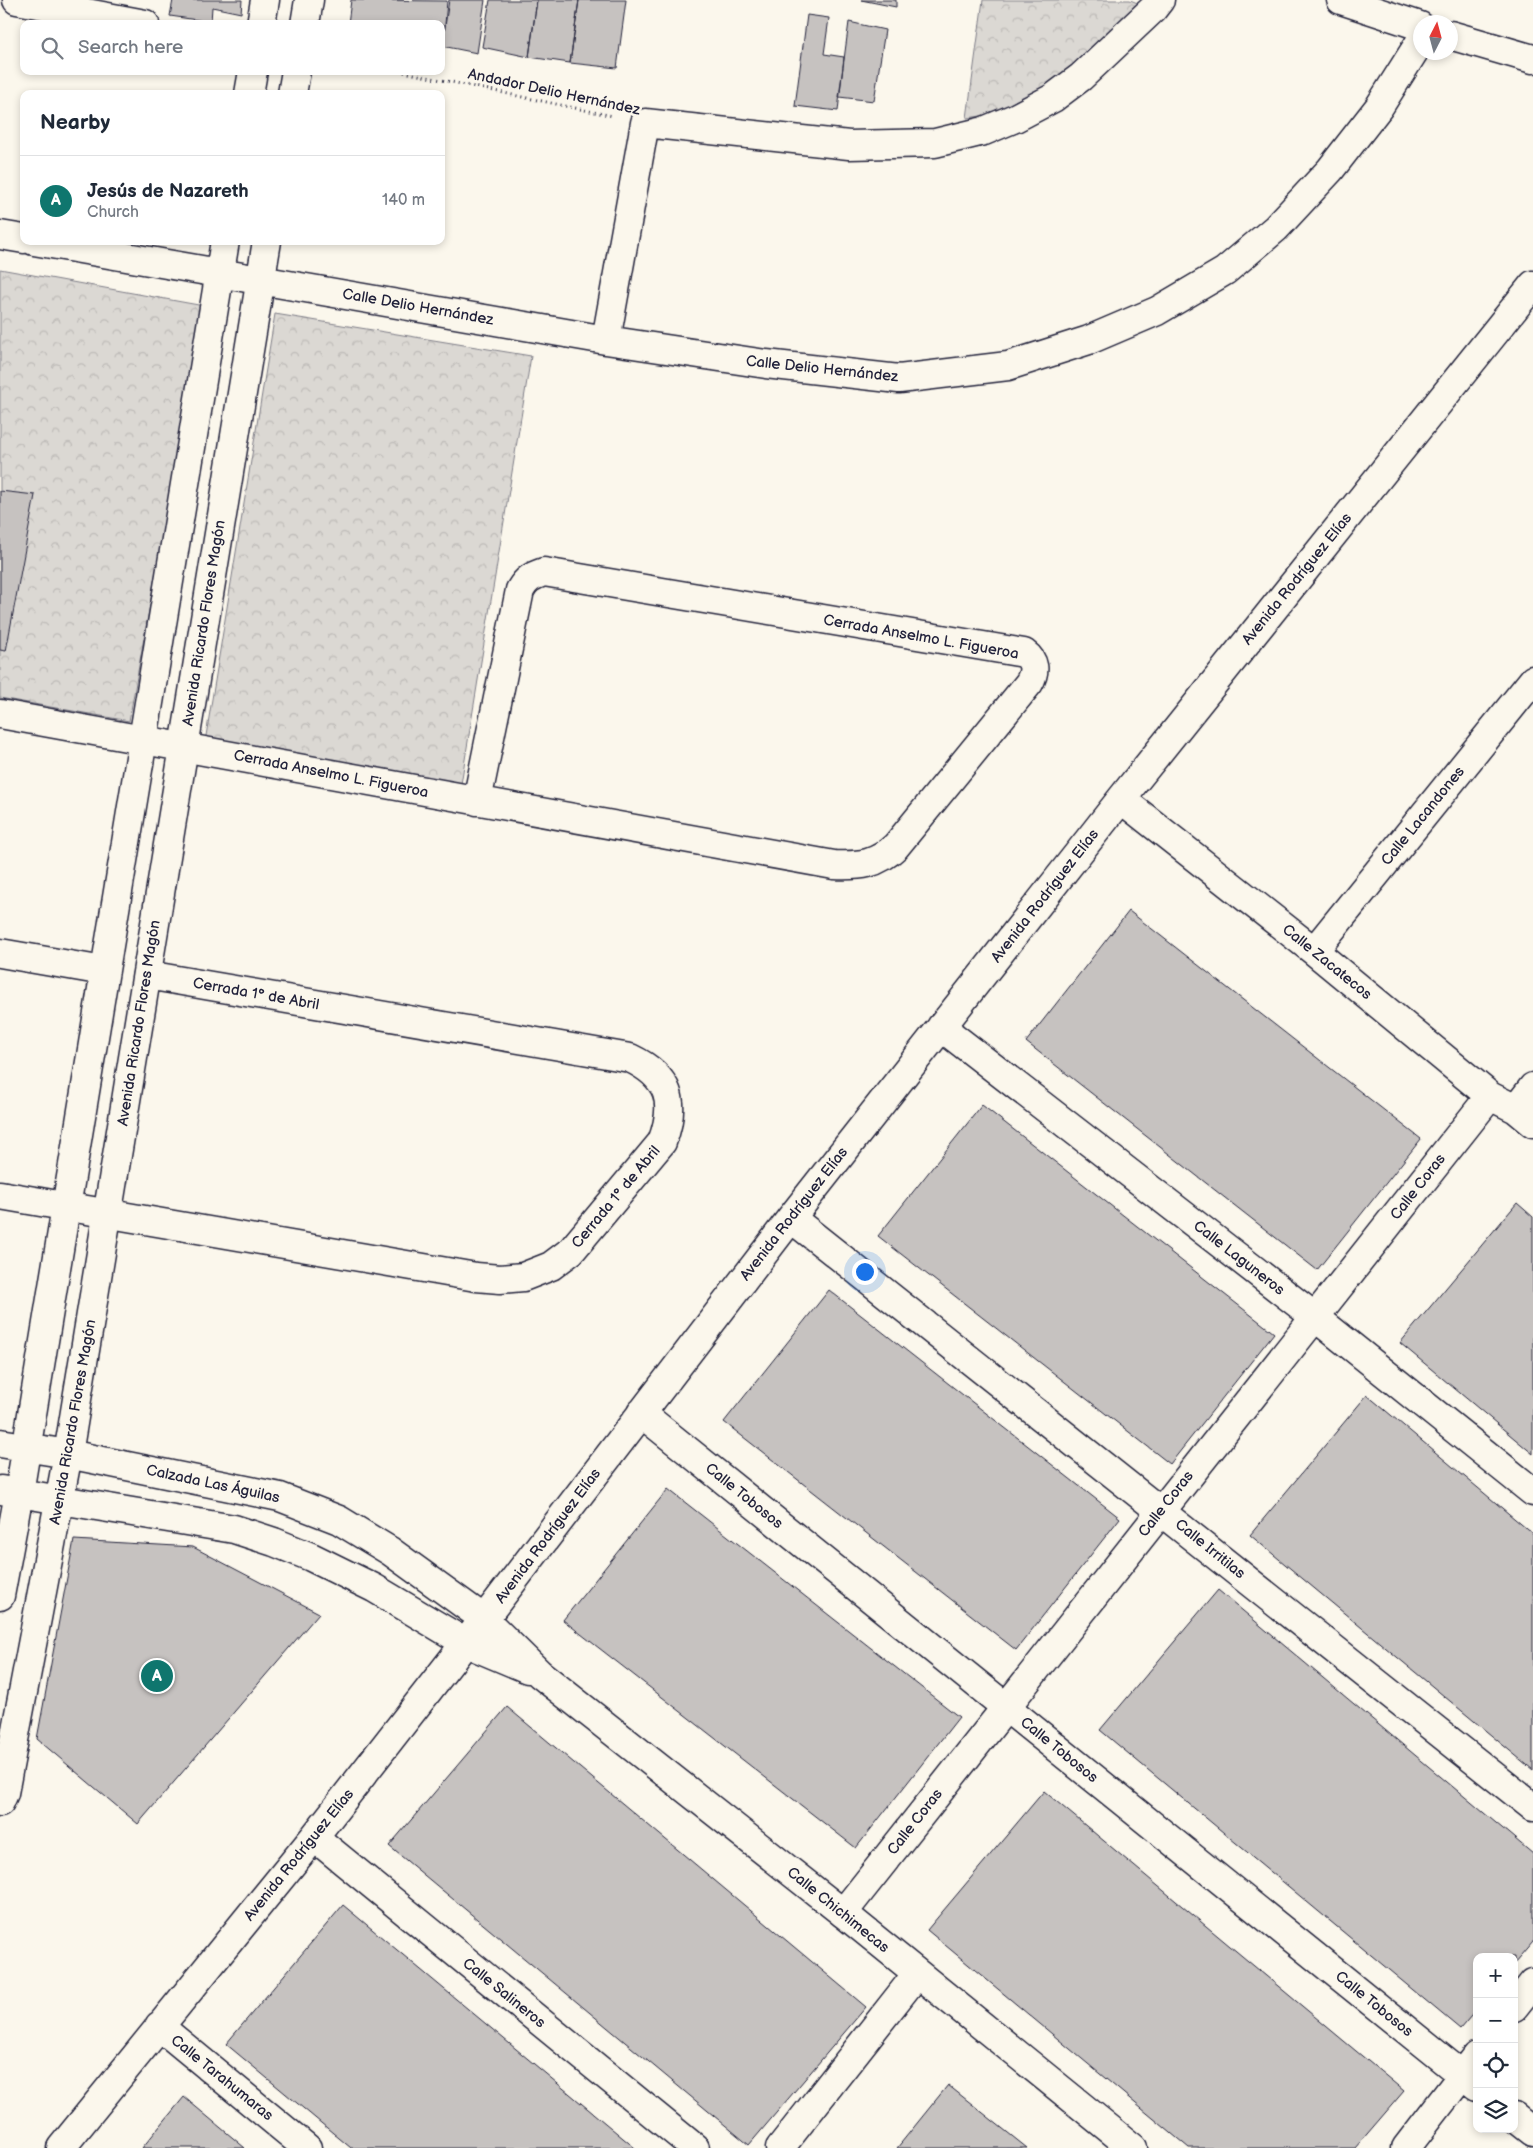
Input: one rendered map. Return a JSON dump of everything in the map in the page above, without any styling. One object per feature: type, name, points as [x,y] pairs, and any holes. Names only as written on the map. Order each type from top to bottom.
[{"type":"street","points":[[17,0],[124,20]]},
{"type":"street","points":[[262,20],[265,0]]},
{"type":"street","points":[[306,20],[309,0]]},
{"type":"street","points":[[606,340],[645,123],[849,146],[935,143],[984,131],[1015,118],[1053,98],[1081,77],[1153,9],[1160,0]]},
{"type":"street","points":[[1341,0],[1413,24]]},
{"type":"street","points":[[1458,37],[1533,59]]},
{"type":"street","name":"Calle Delio Hernández","points":[[57,245],[606,340],[766,364],[899,379],[1008,366],[1089,340],[1157,311],[1224,271],[1276,228],[1330,170],[1379,107],[1413,53]]},
{"type":"street","points":[[250,90],[252,75]]},
{"type":"street","points":[[293,90],[295,75]]},
{"type":"street","points":[[0,235],[20,238]]},
{"type":"street","points":[[0,1596],[13,1445],[65,1207],[224,245]]},
{"type":"street","name":"Avenida Ricardo Flores Magón","points":[[0,1802],[4,1793],[68,1454],[266,245]]},
{"type":"street","name":"Avenida Rodríguez Elías","points":[[61,2148],[314,1838],[466,1643],[791,1218],[1121,799],[1533,284]]},
{"type":"street","name":"Cerrada Anselmo L. Figueroa","points":[[0,714],[477,801],[834,865],[855,866],[869,864],[884,857],[896,846],[1029,683],[1034,669],[1033,662],[1024,653],[544,572],[532,576],[520,590],[477,801]]},
{"type":"street","name":"Calle Lacandones","points":[[1314,951],[1533,680]]},
{"type":"street","name":"Calle Zacatecos","points":[[1121,799],[1314,951],[1490,1096],[1524,1116]]},
{"type":"street","points":[[0,953],[104,971]]},
{"type":"street","name":"Cerrada 1° de Abril","points":[[0,1195],[476,1277],[500,1279],[523,1277],[550,1266],[571,1251],[662,1142],[670,1122],[669,1097],[658,1076],[646,1065],[630,1058],[147,975]]},
{"type":"street","name":"Calle Laguneros","points":[[941,1027],[1315,1317],[1533,1492]]},
{"type":"street","points":[[1524,1116],[1533,1088]]},
{"type":"street","name":"Calle Coras","points":[[843,1913],[1490,1096]]},
{"type":"street","name":"Calle Irritilas","points":[[791,1218],[1162,1510],[1533,1807]]},
{"type":"street","name":"Calle Tobosos","points":[[641,1414],[1006,1707],[1472,2073]]},
{"type":"street","name":"Calzada Las Águilas","points":[[13,1445],[68,1454],[280,1497],[338,1520],[390,1551],[484,1619]]},
{"type":"street","points":[[9,1492],[234,1529],[274,1542],[312,1557],[374,1588],[466,1643]]},
{"type":"street","name":"Calle Chichimecas","points":[[484,1619],[540,1674],[843,1913],[1133,2148]]},
{"type":"street","name":"Calle Chichimecas","points":[[466,1643],[540,1674]]},
{"type":"street","name":"Calle Salineros","points":[[314,1838],[694,2148]]},
{"type":"street","points":[[780,2148],[917,1974]]},
{"type":"street","points":[[1518,2002],[1533,1983]]},
{"type":"street","name":"Calle Tarahumaras","points":[[159,2026],[307,2148]]},
{"type":"street","points":[[1406,2148],[1472,2073]]},
{"type":"street","points":[[1518,2120],[1533,2132]]},
{"type":"path","name":"Andador Delio Hernández","points":[[419,75],[645,123]]},
{"type":"green space","points":[[983,0],[1130,0],[1153,9],[1017,111],[967,118]]},
{"type":"green space","points":[[0,269],[204,306],[129,721],[0,698]]},
{"type":"green space","points":[[275,314],[531,356],[461,784],[205,742]]},
{"type":"building","points":[[173,0],[242,0],[241,13],[212,7],[211,20],[170,16]]},
{"type":"building","points":[[351,0],[447,1],[445,24],[445,20],[348,20]]},
{"type":"building","points":[[449,0],[485,0],[477,53],[445,47],[445,26]]},
{"type":"building","points":[[490,0],[537,0],[529,57],[482,47]]},
{"type":"building","points":[[537,0],[579,0],[570,63],[529,57]]},
{"type":"building","points":[[579,0],[626,0],[617,68],[570,63]]},
{"type":"building","points":[[861,0],[896,0],[896,7]]},
{"type":"building","points":[[807,15],[829,18],[824,54],[844,57],[838,111],[795,106]]},
{"type":"building","points":[[849,22],[885,30],[874,101],[839,97]]},
{"type":"building","points":[[0,491],[35,495],[6,651],[0,650]]},
{"type":"building","points":[[1129,911],[1421,1139],[1317,1270],[1026,1042]]},
{"type":"building","points":[[982,1105],[1274,1333],[1170,1464],[878,1236]]},
{"type":"building","points":[[1517,1203],[1533,1217],[1533,1454],[1400,1343]]},
{"type":"building","points":[[829,1290],[1120,1518],[1016,1650],[724,1422]]},
{"type":"building","points":[[1367,1395],[1533,1534],[1533,1770],[1250,1535]]},
{"type":"building","points":[[668,1489],[959,1717],[856,1848],[563,1620]]},
{"type":"building","points":[[74,1540],[193,1547],[319,1613],[138,1824],[37,1739]]},
{"type":"building","points":[[1218,1590],[1533,1854],[1533,1942],[1518,1959],[1518,1953],[1473,1953],[1473,2014],[1460,2029],[1100,1730]]},
{"type":"building","points":[[507,1707],[866,2007],[749,2145],[389,1846]]},
{"type":"building","points":[[1044,1791],[1404,2091],[1355,2148],[1189,2148],[927,1930]]},
{"type":"building","points":[[343,1905],[635,2148],[351,2148],[226,2044]]},
{"type":"building","points":[[948,2085],[1027,2148],[897,2148]]},
{"type":"building","points":[[184,2097],[245,2148],[142,2148]]},
{"type":"place","name":"Jesús de Nazareth","points":[[157,1676]]}]
